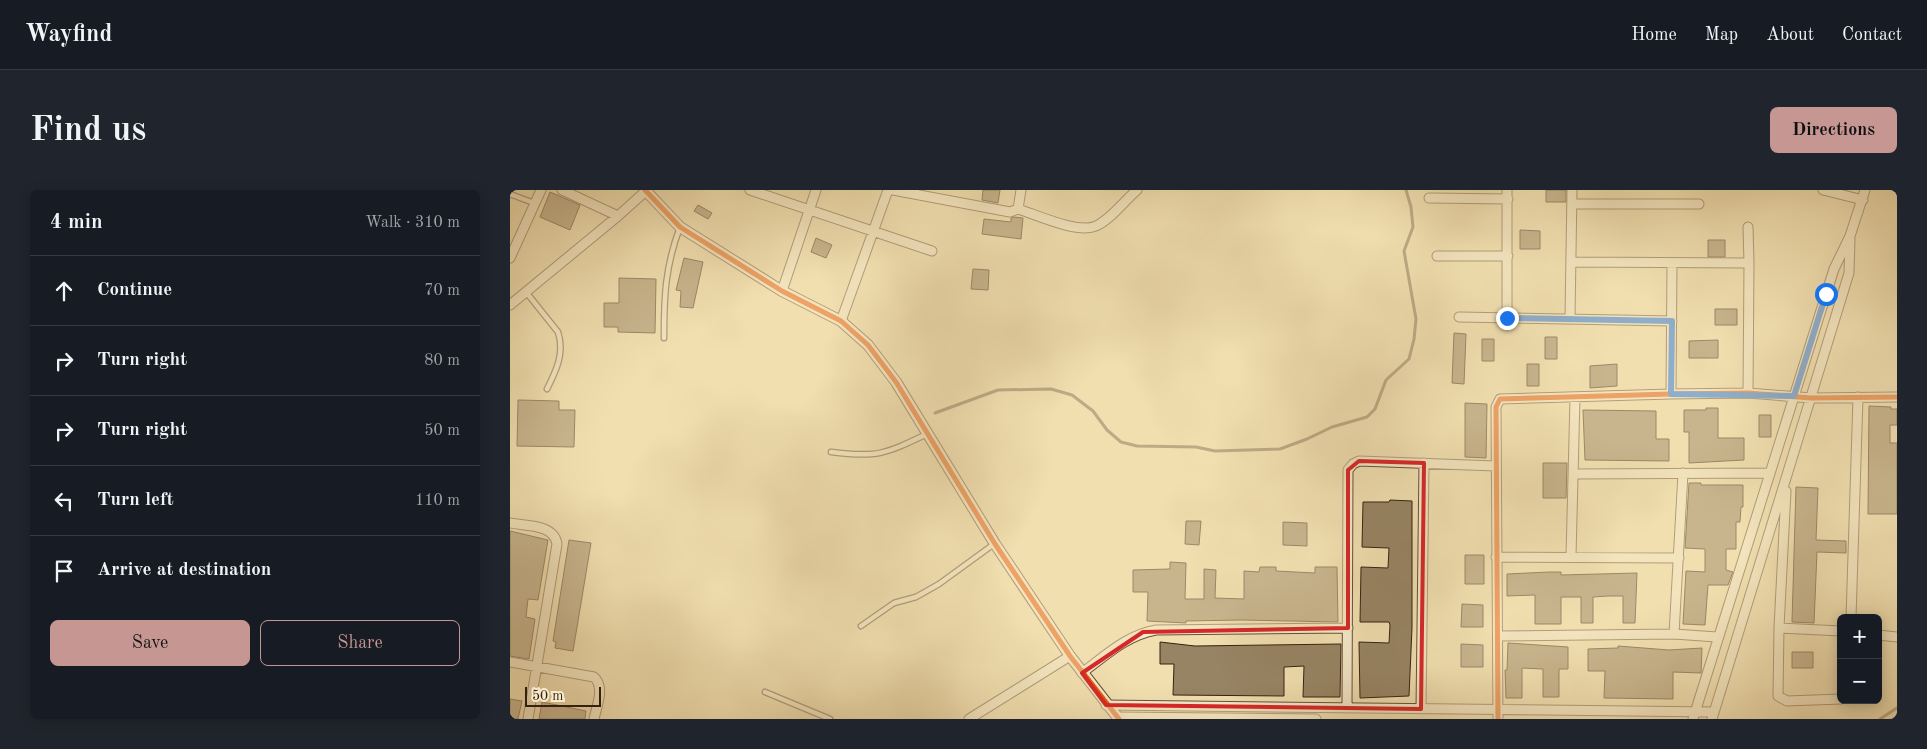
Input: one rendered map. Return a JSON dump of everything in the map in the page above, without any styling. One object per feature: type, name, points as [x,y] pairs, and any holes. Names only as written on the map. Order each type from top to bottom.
[{"type":"street","points":[[510,258],[541,190]]},
{"type":"street","points":[[562,190],[618,216]]},
{"type":"street","points":[[750,190],[932,251]]},
{"type":"street","points":[[782,291],[816,190]]},
{"type":"street","points":[[841,321],[888,190]]},
{"type":"street","points":[[892,190],[1010,212],[1018,209],[1075,228],[1090,228],[1105,220],[1137,190]]},
{"type":"street","points":[[1018,209],[1021,190]]},
{"type":"street","points":[[1570,318],[1572,190]]},
{"type":"street","points":[[1823,190],[1863,200]]},
{"type":"street","points":[[1694,715],[1834,269],[1850,236],[1865,190]]},
{"type":"street","points":[[510,304],[646,191],[680,228],[782,291],[841,321],[868,344],[896,382],[995,544],[1082,673],[1118,718],[1316,719]]},
{"type":"street","points":[[1429,198],[1508,194],[1507,318]]},
{"type":"street","points":[[1572,204],[1700,204]]},
{"type":"street","points":[[1748,227],[1748,394]]},
{"type":"street","points":[[1106,705],[1499,709],[1564,714],[1713,716],[1849,273],[1850,236]]},
{"type":"street","points":[[1438,256],[1508,256]]},
{"type":"street","points":[[1571,262],[1749,263]]},
{"type":"street","points":[[1671,394],[1672,262]]},
{"type":"street","points":[[1826,294],[1841,299]]},
{"type":"street","points":[[1459,317],[1672,321]]},
{"type":"street","points":[[1498,719],[1499,636],[1496,557],[1496,406],[1500,399],[1671,394],[1748,394],[1811,398],[1897,397]]},
{"type":"street","points":[[1571,557],[1575,397]]},
{"type":"street","points":[[1851,614],[1858,397]]},
{"type":"street","points":[[1346,708],[1348,470],[1359,461],[1496,466]]},
{"type":"street","points":[[1421,709],[1424,462]]},
{"type":"street","points":[[1674,634],[1683,473]]},
{"type":"street","points":[[1573,474],[1769,473]]},
{"type":"street","points":[[1787,476],[1778,628],[1778,696],[1787,701],[1837,699]]},
{"type":"street","points":[[510,523],[547,530],[556,538],[557,544],[528,719]]},
{"type":"street","points":[[1496,557],[1679,558]]},
{"type":"street","points":[[1082,673],[1129,638],[1150,631],[1348,628]]},
{"type":"street","points":[[1778,628],[1837,631]]},
{"type":"street","points":[[1499,636],[1674,634],[1717,637]]},
{"type":"street","points":[[1882,635],[1897,637]]},
{"type":"street","points":[[969,719],[1070,656]]},
{"type":"street","points":[[510,662],[594,677],[600,682],[594,719]]},
{"type":"street","points":[[1291,719],[1292,707]]},
{"type":"lane","points":[[510,194],[534,203]]},
{"type":"lane","points":[[664,338],[665,276],[670,254],[680,228]]},
{"type":"lane","points":[[526,292],[558,332],[560,339],[558,367],[548,389]]},
{"type":"lane","points":[[831,452],[860,456],[885,454],[928,434]]},
{"type":"lane","points":[[861,626],[894,603],[916,597],[939,584],[995,544]]},
{"type":"lane","points":[[765,692],[830,719]]},
{"type":"highlighted area","points":[[1359,461],[1424,463],[1421,709],[1106,705],[1082,673],[1143,632],[1348,628],[1348,470]]},
{"type":"building","points":[[983,190],[1000,190],[998,203],[982,200]]},
{"type":"building","points":[[1546,190],[1566,190],[1566,202],[1546,202]]},
{"type":"building","points":[[550,192],[580,205],[570,230],[540,217]]},
{"type":"building","points":[[698,205],[712,213],[708,219],[694,211]]},
{"type":"building","points":[[1011,218],[1023,218],[1021,239],[982,234],[984,219],[1011,222]]},
{"type":"building","points":[[1520,230],[1540,231],[1540,249],[1520,249]]},
{"type":"building","points":[[816,238],[832,245],[826,258],[811,252]]},
{"type":"building","points":[[1708,240],[1725,240],[1725,257],[1708,257]]},
{"type":"building","points":[[684,258],[703,262],[693,308],[680,307],[681,291],[676,290]]},
{"type":"building","points":[[973,269],[989,270],[988,290],[971,289]]},
{"type":"building","points":[[619,278],[656,279],[655,333],[618,332],[618,327],[604,327],[604,303],[619,303]]},
{"type":"building","points":[[1715,309],[1737,309],[1737,325],[1715,325]]},
{"type":"building","points":[[1454,333],[1466,334],[1464,384],[1452,383]]},
{"type":"building","points":[[1545,337],[1557,337],[1557,359],[1545,359]]},
{"type":"building","points":[[1482,339],[1494,339],[1494,361],[1482,361]]},
{"type":"building","points":[[1718,340],[1718,358],[1689,358],[1689,341]]},
{"type":"building","points":[[1527,364],[1539,364],[1539,386],[1527,386]]},
{"type":"building","points":[[1617,364],[1617,386],[1590,388],[1590,366]]},
{"type":"building","points":[[518,400],[559,401],[559,410],[575,410],[574,447],[517,446]]},
{"type":"building","points":[[1465,403],[1487,404],[1486,458],[1465,457]]},
{"type":"building","points":[[1869,406],[1897,409],[1897,425],[1890,425],[1890,443],[1897,443],[1897,514],[1868,514]]},
{"type":"building","points":[[1706,408],[1718,408],[1718,438],[1744,438],[1744,460],[1689,463],[1689,432],[1684,432],[1684,410],[1706,410]]},
{"type":"building","points":[[1583,410],[1656,411],[1656,439],[1669,439],[1669,461],[1585,460]]},
{"type":"building","points":[[1759,415],[1771,415],[1771,437],[1759,437]]},
{"type":"building","points":[[1543,463],[1567,463],[1566,498],[1543,498]]},
{"type":"building","points":[[1689,483],[1701,483],[1701,485],[1743,485],[1743,507],[1741,507],[1740,522],[1736,522],[1736,549],[1726,549],[1726,570],[1733,572],[1728,585],[1708,585],[1705,625],[1683,624],[1686,571],[1705,572],[1705,549],[1685,548]]},
{"type":"building","points":[[1796,487],[1818,488],[1816,540],[1846,541],[1846,553],[1817,552],[1814,623],[1792,622]]},
{"type":"building","points":[[1390,500],[1412,501],[1412,628],[1409,696],[1360,698],[1359,642],[1389,643],[1390,625],[1389,622],[1360,622],[1361,567],[1388,568],[1389,548],[1362,547],[1363,502],[1389,502]]},
{"type":"building","points":[[1186,521],[1201,521],[1199,545],[1185,544]]},
{"type":"building","points":[[1283,522],[1307,523],[1307,546],[1283,545]]},
{"type":"building","points":[[510,531],[548,540],[538,600],[528,599],[526,617],[535,619],[529,659],[510,656]]},
{"type":"building","points":[[569,540],[591,543],[573,651],[555,648],[556,642],[553,641]]},
{"type":"building","points":[[1465,555],[1484,555],[1484,584],[1465,584]]},
{"type":"building","points":[[1170,562],[1186,563],[1185,599],[1204,599],[1204,569],[1216,570],[1215,598],[1244,599],[1244,571],[1259,572],[1260,567],[1276,567],[1276,571],[1315,573],[1315,567],[1337,567],[1338,622],[1242,620],[1186,621],[1186,623],[1147,621],[1148,592],[1133,592],[1133,570],[1170,569]]},
{"type":"building","points":[[1561,572],[1561,575],[1637,573],[1635,623],[1623,623],[1623,596],[1608,596],[1593,597],[1593,623],[1581,623],[1581,597],[1561,597],[1561,624],[1535,624],[1535,595],[1507,596],[1507,574]]},
{"type":"building","points":[[1462,604],[1483,605],[1483,627],[1461,627]]},
{"type":"building","points":[[1160,642],[1195,646],[1341,644],[1340,697],[1303,697],[1304,666],[1284,667],[1284,696],[1173,695],[1174,664],[1160,664]]},
{"type":"building","points":[[1508,643],[1568,647],[1568,669],[1559,669],[1559,697],[1543,697],[1543,669],[1522,668],[1522,698],[1506,698],[1505,670],[1507,670]]},
{"type":"building","points":[[1461,644],[1483,645],[1483,667],[1461,667]]},
{"type":"building","points":[[1618,646],[1669,650],[1702,648],[1701,673],[1673,672],[1673,699],[1604,698],[1605,671],[1588,671],[1588,649],[1618,648]]},
{"type":"building","points":[[1792,652],[1813,652],[1813,668],[1792,668]]},
{"type":"building","points":[[510,699],[522,701],[518,719],[510,719]]},
{"type":"building","points":[[542,702],[586,711],[585,719],[539,719]]},
{"type":"waterway","points":[[935,413],[998,390],[1051,389],[1072,395],[1093,411],[1107,430],[1121,442],[1137,446],[1196,447],[1215,451],[1280,449],[1332,427],[1367,417],[1375,409],[1386,380],[1409,359],[1414,339],[1416,319],[1404,251],[1413,227],[1411,207],[1406,190]]},
{"type":"waterway","points":[[1880,719],[1897,708]]},
{"type":"cycle path","points":[[645,190],[680,227],[782,291],[841,321],[868,345],[896,382],[995,544],[1070,656],[1119,719]]},
{"type":"cycle path","points":[[1498,719],[1496,407],[1500,399],[1748,393],[1811,398],[1897,397]]},
{"type":"route","points":[[1507,318],[1672,321],[1671,394],[1794,396],[1826,294]]}]
